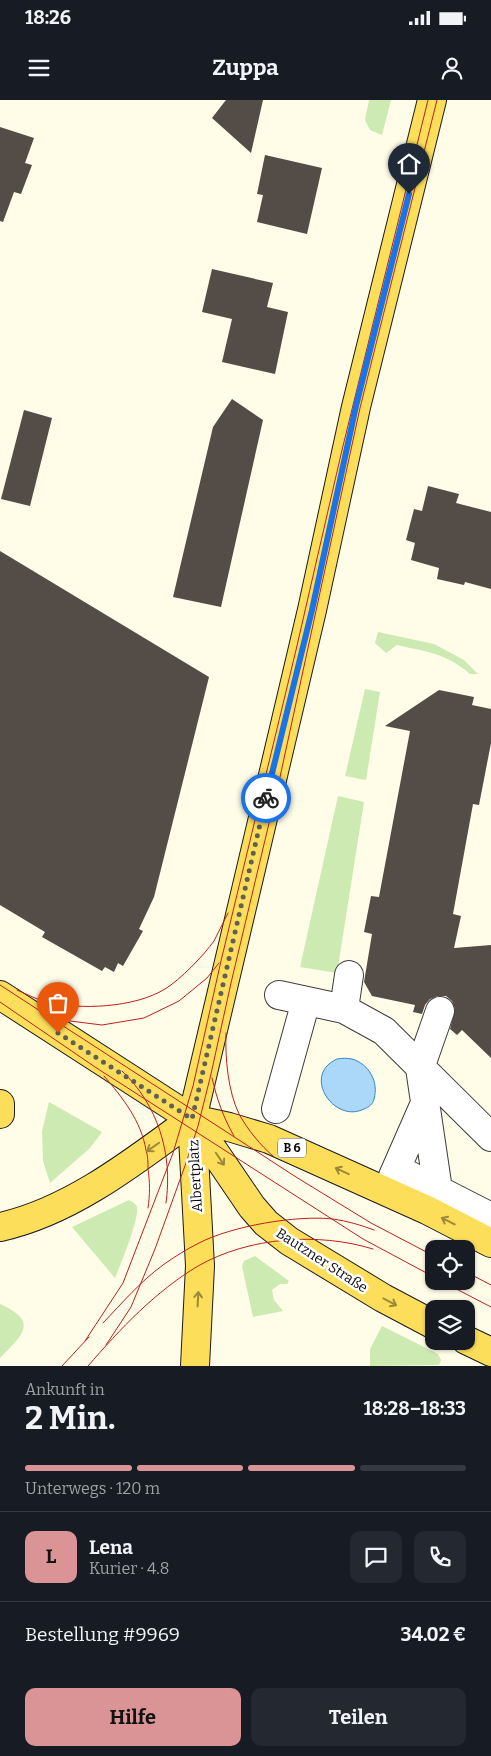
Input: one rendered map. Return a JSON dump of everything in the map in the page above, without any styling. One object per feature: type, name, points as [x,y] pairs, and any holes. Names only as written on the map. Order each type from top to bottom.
[{"type":"main road","points":[[192,1119],[312,610],[356,406],[432,100]]},
{"type":"main road","name":"B 6","points":[[0,996],[192,1119],[229,1127],[269,1139],[427,1210],[491,1243]]},
{"type":"main road","points":[[0,1104],[0,1114]]},
{"type":"main road","name":"Albertplatz","points":[[0,1227],[39,1217],[67,1203],[106,1179],[192,1119]]},
{"type":"main road","name":"Albertplatz","points":[[192,1119],[200,1266],[195,1366]]},
{"type":"main road","name":"Bautzner Straße","points":[[192,1119],[252,1207],[266,1223],[288,1240],[376,1294],[425,1320]]},
{"type":"main road","points":[[475,1344],[491,1352]]},
{"type":"street","points":[[344,1009],[349,975]]},
{"type":"street","points":[[279,995],[344,1009],[384,1031],[491,1137]]},
{"type":"street","points":[[276,1109],[306,1001]]},
{"type":"street","points":[[438,1190],[420,1068],[440,1011]]},
{"type":"street","points":[[425,1103],[395,1172],[438,1190],[491,1217]]},
{"type":"green space","points":[[369,100],[391,100],[382,135],[370,130],[365,120]]},
{"type":"green space","points":[[378,632],[434,644],[464,660],[478,674],[470,674],[453,662],[436,654],[397,645],[386,653],[375,643]]},
{"type":"green space","points":[[365,689],[380,692],[366,780],[345,776]]},
{"type":"green space","points":[[338,796],[364,802],[337,973],[300,967]]},
{"type":"green space","points":[[49,1102],[102,1132],[90,1148],[50,1183],[43,1161],[42,1131]]},
{"type":"green space","points":[[129,1200],[136,1205],[137,1214],[129,1243],[115,1278],[72,1227]]},
{"type":"green space","points":[[255,1256],[289,1281],[287,1284],[280,1284],[272,1290],[274,1300],[283,1311],[253,1317],[242,1266],[244,1261]]},
{"type":"green space","points":[[0,1304],[20,1317],[23,1329],[20,1336],[0,1358]]},
{"type":"green space","points":[[382,1326],[425,1348],[425,1350],[438,1354],[441,1360],[439,1365],[370,1366],[370,1349]]},
{"type":"water","points":[[337,1059],[352,1059],[368,1069],[375,1086],[372,1104],[364,1109],[353,1112],[342,1110],[326,1096],[322,1086],[322,1076],[327,1066]]},
{"type":"building","points":[[226,100],[263,100],[251,153],[212,118]]},
{"type":"building","points":[[0,127],[34,138],[25,163],[32,165],[21,194],[14,192],[3,222],[0,221]]},
{"type":"building","points":[[265,155],[322,168],[307,234],[257,222],[263,195],[257,194]]},
{"type":"building","points":[[212,269],[273,283],[267,307],[288,312],[275,374],[222,362],[232,319],[202,312]]},
{"type":"building","points":[[232,399],[263,420],[221,607],[173,597],[213,427]]},
{"type":"building","points":[[24,410],[52,418],[30,506],[1,499]]},
{"type":"building","points":[[428,486],[459,494],[456,503],[491,512],[491,589],[465,582],[464,585],[437,579],[439,568],[411,560],[415,543],[406,540],[414,509],[422,511]]},
{"type":"building","points":[[0,551],[209,677],[154,897],[139,929],[143,931],[123,966],[118,963],[114,972],[105,967],[102,971],[42,937],[45,932],[0,905]]},
{"type":"building","points":[[439,690],[474,697],[472,705],[491,709],[491,743],[479,805],[473,804],[453,914],[461,916],[454,948],[491,945],[491,1058],[462,1030],[457,1035],[450,1029],[455,1009],[452,1001],[446,996],[430,999],[425,1005],[422,1014],[413,1012],[415,1005],[372,996],[364,982],[372,934],[364,932],[371,896],[379,897],[410,731],[385,726]]},
{"type":"tram line","points":[[85,1341],[123,1283],[173,1153],[193,1086],[342,450],[428,100]]},
{"type":"tram line","points":[[106,1345],[131,1307],[155,1249],[198,1126],[280,777],[360,408],[437,100]]},
{"type":"tram line","points":[[17,990],[46,1002],[75,1006],[123,1004],[152,995],[171,985],[198,960],[214,941],[228,913]]},
{"type":"tram line","points":[[54,1019],[102,1025],[144,1018],[179,1001],[207,978],[219,963]]},
{"type":"tram line","points":[[0,985],[296,1177],[371,1223],[425,1251]]},
{"type":"tram line","points":[[0,1002],[95,1067],[363,1239],[425,1272]]},
{"type":"tram line","points":[[226,1033],[228,1074],[235,1105],[250,1131],[274,1157]]},
{"type":"tram line","points":[[122,1071],[135,1084],[145,1099],[160,1131],[167,1166],[168,1185],[166,1203]]},
{"type":"tram line","points":[[104,1076],[130,1110],[144,1139],[148,1157],[148,1208]]},
{"type":"tram line","points":[[212,1078],[221,1108],[234,1136]]},
{"type":"tram line","points":[[103,1323],[155,1271],[185,1250],[213,1237],[264,1223],[318,1218],[354,1223],[374,1230]]},
{"type":"tram line","points":[[88,1366],[113,1338],[153,1299],[198,1266],[218,1256],[261,1243],[284,1240],[330,1240],[373,1249]]},
{"type":"tram line","points":[[475,1277],[491,1285]]},
{"type":"tram line","points":[[458,1290],[491,1307]]},
{"type":"tram line","points":[[62,1366],[89,1337]]},
{"type":"way so far","points":[[58,1033],[192,1119],[266,798]]},
{"type":"route","points":[[266,798],[312,610],[356,406],[409,194]]}]
